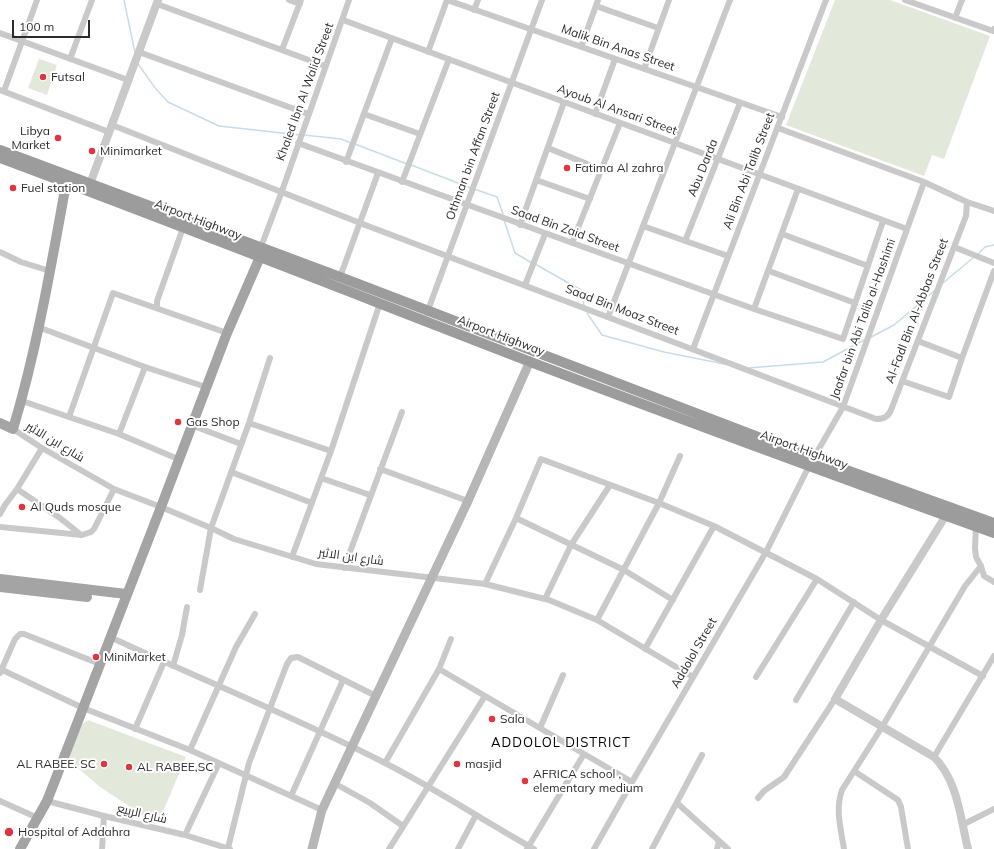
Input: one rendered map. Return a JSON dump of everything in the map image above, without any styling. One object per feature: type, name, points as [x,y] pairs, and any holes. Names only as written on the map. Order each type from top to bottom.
[{"type":"highway","name":"Airport Highway","points":[[0,150],[183,228],[340,277],[530,361],[948,511],[994,523]]},
{"type":"highway","name":"Airport Highway","points":[[0,158],[66,184],[90,184],[261,252],[380,303],[426,315],[811,462]]},
{"type":"highway","name":"Airport Highway","points":[[948,511],[976,526],[994,533]]},
{"type":"main road","points":[[0,424],[13,429],[22,401],[50,271],[66,184]]},
{"type":"main road","points":[[20,849],[47,801],[227,333],[261,252]]},
{"type":"main road","points":[[312,849],[322,810],[334,783],[468,501],[530,361]]},
{"type":"main road","points":[[0,580],[125,597]]},
{"type":"main road","points":[[0,587],[125,597]]},
{"type":"street","points":[[2,90],[37,0]]},
{"type":"street","points":[[70,59],[92,0]]},
{"type":"street","points":[[282,50],[300,2],[288,0]]},
{"type":"street","name":"Khaled Ibn Al Walid Street","points":[[261,252],[349,0]]},
{"type":"street","points":[[428,52],[447,0]]},
{"type":"street","name":"Malik Bin Anas Street","points":[[447,0],[782,117]]},
{"type":"street","points":[[474,10],[478,0]]},
{"type":"street","name":"Othman bin Affan Street","points":[[426,315],[542,0]]},
{"type":"street","points":[[644,69],[669,0]]},
{"type":"street","points":[[608,317],[730,0]]},
{"type":"street","name":"Ali Bin Abi Talib Street","points":[[693,349],[826,0]]},
{"type":"street","points":[[954,18],[962,0]]},
{"type":"street","points":[[910,1],[954,18],[993,31],[994,29]]},
{"type":"street","points":[[90,184],[158,2],[325,66]]},
{"type":"street","points":[[581,47],[597,3],[658,28]]},
{"type":"street","name":"Ayoub Al Ansari Street","points":[[343,20],[907,229]]},
{"type":"street","points":[[0,33],[128,80]]},
{"type":"street","points":[[346,162],[392,38]]},
{"type":"street","points":[[139,52],[308,114]]},
{"type":"street","points":[[402,182],[449,59]]},
{"type":"street","points":[[595,114],[615,59]]},
{"type":"street","name":"Saad Bin Moaz Street","points":[[2,90],[282,191],[876,419]]},
{"type":"street","points":[[520,225],[564,102]]},
{"type":"street","name":"Abu Darda","points":[[685,241],[740,103]]},
{"type":"street","points":[[364,114],[420,134]]},
{"type":"street","points":[[572,244],[620,123]]},
{"type":"street","points":[[778,128],[924,182],[967,202],[994,211]]},
{"type":"street","name":"Saad Bin Zaid Street","points":[[298,143],[346,162],[572,244],[843,339],[855,303]]},
{"type":"street","points":[[548,148],[602,170]]},
{"type":"street","points":[[340,277],[378,173]]},
{"type":"street","points":[[536,180],[590,199]]},
{"type":"street","name":"Jaafar bin Abi Talib al-Hashimi","points":[[811,462],[843,407],[924,182]]},
{"type":"street","points":[[754,309],[798,189]]},
{"type":"street","name":"Al-Fadl Bin Al-Abbas Street","points":[[876,419],[881,419],[889,415],[966,216],[967,202]]},
{"type":"street","points":[[769,271],[855,303],[883,220]]},
{"type":"street","points":[[643,226],[728,256]]},
{"type":"street","points":[[157,307],[157,301],[183,228]]},
{"type":"street","points":[[525,285],[545,234]]},
{"type":"street","points":[[782,234],[868,266]]},
{"type":"street","points":[[954,247],[994,263]]},
{"type":"street","points":[[0,252],[21,262],[50,271]]},
{"type":"street","points":[[902,381],[949,396],[994,271]]},
{"type":"street","points":[[69,417],[113,292],[227,333]]},
{"type":"street","points":[[292,557],[331,451],[380,303]]},
{"type":"street","points":[[38,327],[145,367],[206,387]]},
{"type":"street","points":[[918,341],[962,358]]},
{"type":"street","points":[[200,590],[211,528],[270,358]]},
{"type":"street","points":[[119,434],[145,367]]},
{"type":"street","points":[[22,401],[119,434],[178,459]]},
{"type":"street","points":[[344,568],[402,412]]},
{"type":"street","points":[[248,423],[331,451]]},
{"type":"street","points":[[192,425],[241,444]]},
{"type":"street","name":"شارع ابن الاثير","points":[[13,429],[42,448],[114,489],[161,506],[234,539],[316,564],[485,584],[545,599],[597,620],[693,677]]},
{"type":"street","points":[[0,514],[2,503],[17,488],[42,448]]},
{"type":"street","points":[[597,620],[659,504],[680,456]]},
{"type":"street","points":[[485,584],[516,518],[541,459],[714,526],[817,579],[881,620],[982,676]]},
{"type":"street","name":"Addolol Street","points":[[594,849],[766,552],[811,462]]},
{"type":"street","points":[[380,469],[468,501]]},
{"type":"street","points":[[230,472],[312,503]]},
{"type":"street","points":[[321,478],[370,495]]},
{"type":"street","points":[[545,599],[571,544],[610,485]]},
{"type":"street","points":[[17,488],[82,535]]},
{"type":"street","points":[[0,527],[82,535],[91,532],[94,529],[114,489]]},
{"type":"street","points":[[758,798],[764,791],[784,777],[835,699],[881,620],[948,511]]},
{"type":"street","points":[[516,518],[624,570],[673,600]]},
{"type":"street","points":[[645,649],[714,526]]},
{"type":"street","points":[[976,526],[976,557],[984,576],[994,582]]},
{"type":"street","points":[[844,849],[838,813],[839,800],[842,790],[882,727],[965,586],[981,566]]},
{"type":"street","points":[[756,677],[817,579]]},
{"type":"street","points":[[796,700],[854,602]]},
{"type":"street","points":[[173,666],[188,607]]},
{"type":"street","points":[[190,750],[236,647],[255,614]]},
{"type":"street","points":[[100,664],[24,634],[20,634],[15,638],[0,671],[83,708],[190,750],[322,810]]},
{"type":"street","points":[[110,637],[270,708],[385,763],[530,848],[584,754]]},
{"type":"street","points":[[385,763],[439,669],[452,639]]},
{"type":"street","points":[[934,757],[994,656]]},
{"type":"street","points":[[230,848],[246,775],[270,708],[287,664],[291,658],[298,657],[376,696]]},
{"type":"street","points":[[135,729],[164,662]]},
{"type":"street","points":[[439,669],[632,782]]},
{"type":"street","points":[[540,728],[563,675]]},
{"type":"street","points":[[291,796],[343,680]]},
{"type":"street","points":[[389,849],[485,696]]},
{"type":"street","points":[[835,699],[934,757],[942,765],[948,774],[955,791],[968,849]]},
{"type":"street","points":[[652,849],[702,755]]},
{"type":"street","points":[[185,835],[219,763]]},
{"type":"street","points":[[854,771],[898,800],[901,807],[908,849]]},
{"type":"street","points":[[334,783],[370,803],[404,826]]},
{"type":"street","points":[[0,801],[38,818]]},
{"type":"street","name":"شارع الربيع","points":[[47,801],[185,835],[218,847],[230,848]]},
{"type":"street","points":[[677,803],[728,849]]},
{"type":"street","points":[[962,825],[994,809]]},
{"type":"street","points":[[458,849],[476,815]]},
{"type":"street","points":[[102,849],[104,816]]},
{"type":"street","points":[[717,838],[717,849]]},
{"type":"green space","points":[[835,0],[890,0],[990,36],[944,159],[932,155],[924,176],[786,125]]},
{"type":"green space","name":"Futsal","points":[[39,59],[57,65],[47,95],[28,88]]},
{"type":"green space","name":"AL RABEE,SC","points":[[88,720],[186,757],[159,821],[147,818],[100,787],[72,763],[69,755],[82,724]]},
{"type":"waterway","points":[[124,0],[135,53]]},
{"type":"waterway","points":[[138,64],[156,89],[168,102],[219,126],[300,135]]},
{"type":"waterway","points":[[304,135],[341,139],[351,143]]},
{"type":"waterway","points":[[355,144],[407,164]]},
{"type":"waterway","points":[[411,165],[471,188]]},
{"type":"waterway","points":[[474,189],[497,197],[503,214]]},
{"type":"waterway","points":[[504,220],[515,253],[532,263]]},
{"type":"waterway","points":[[977,255],[985,247],[994,245]]},
{"type":"waterway","points":[[943,283],[974,257]]},
{"type":"waterway","points":[[535,264],[581,290],[584,306]]},
{"type":"waterway","points":[[871,337],[894,325],[934,291]]},
{"type":"waterway","points":[[587,313],[602,335],[664,352],[724,364]]},
{"type":"waterway","points":[[748,368],[823,362],[864,340]]},
{"type":"place","name":"Futsal","points":[[43,77]]},
{"type":"place","name":"Libya Market","points":[[58,138]]},
{"type":"place","name":"Minimarket","points":[[92,151]]},
{"type":"place","name":"Fatima Al zahra","points":[[567,168]]},
{"type":"place","name":"Fuel station","points":[[13,188]]},
{"type":"place","name":"Gas Shop","points":[[178,422]]},
{"type":"place","name":"Al Quds mosque","points":[[22,507]]},
{"type":"place","name":"MiniMarket","points":[[96,657]]},
{"type":"place","name":"Sala","points":[[492,719]]},
{"type":"place","name":"AL RABEE. SC","points":[[104,764]]},
{"type":"place","name":"masjid","points":[[457,764]]},
{"type":"place","name":"AL RABEE,SC","points":[[129,767]]},
{"type":"place","name":"AFRICA school , elementary medium","points":[[525,781]]},
{"type":"place","name":"Hospital of Addahra","points":[[9,832]]},
{"type":"district","name":"ADDOLOL DISTRICT","points":[[561,743]]}]
